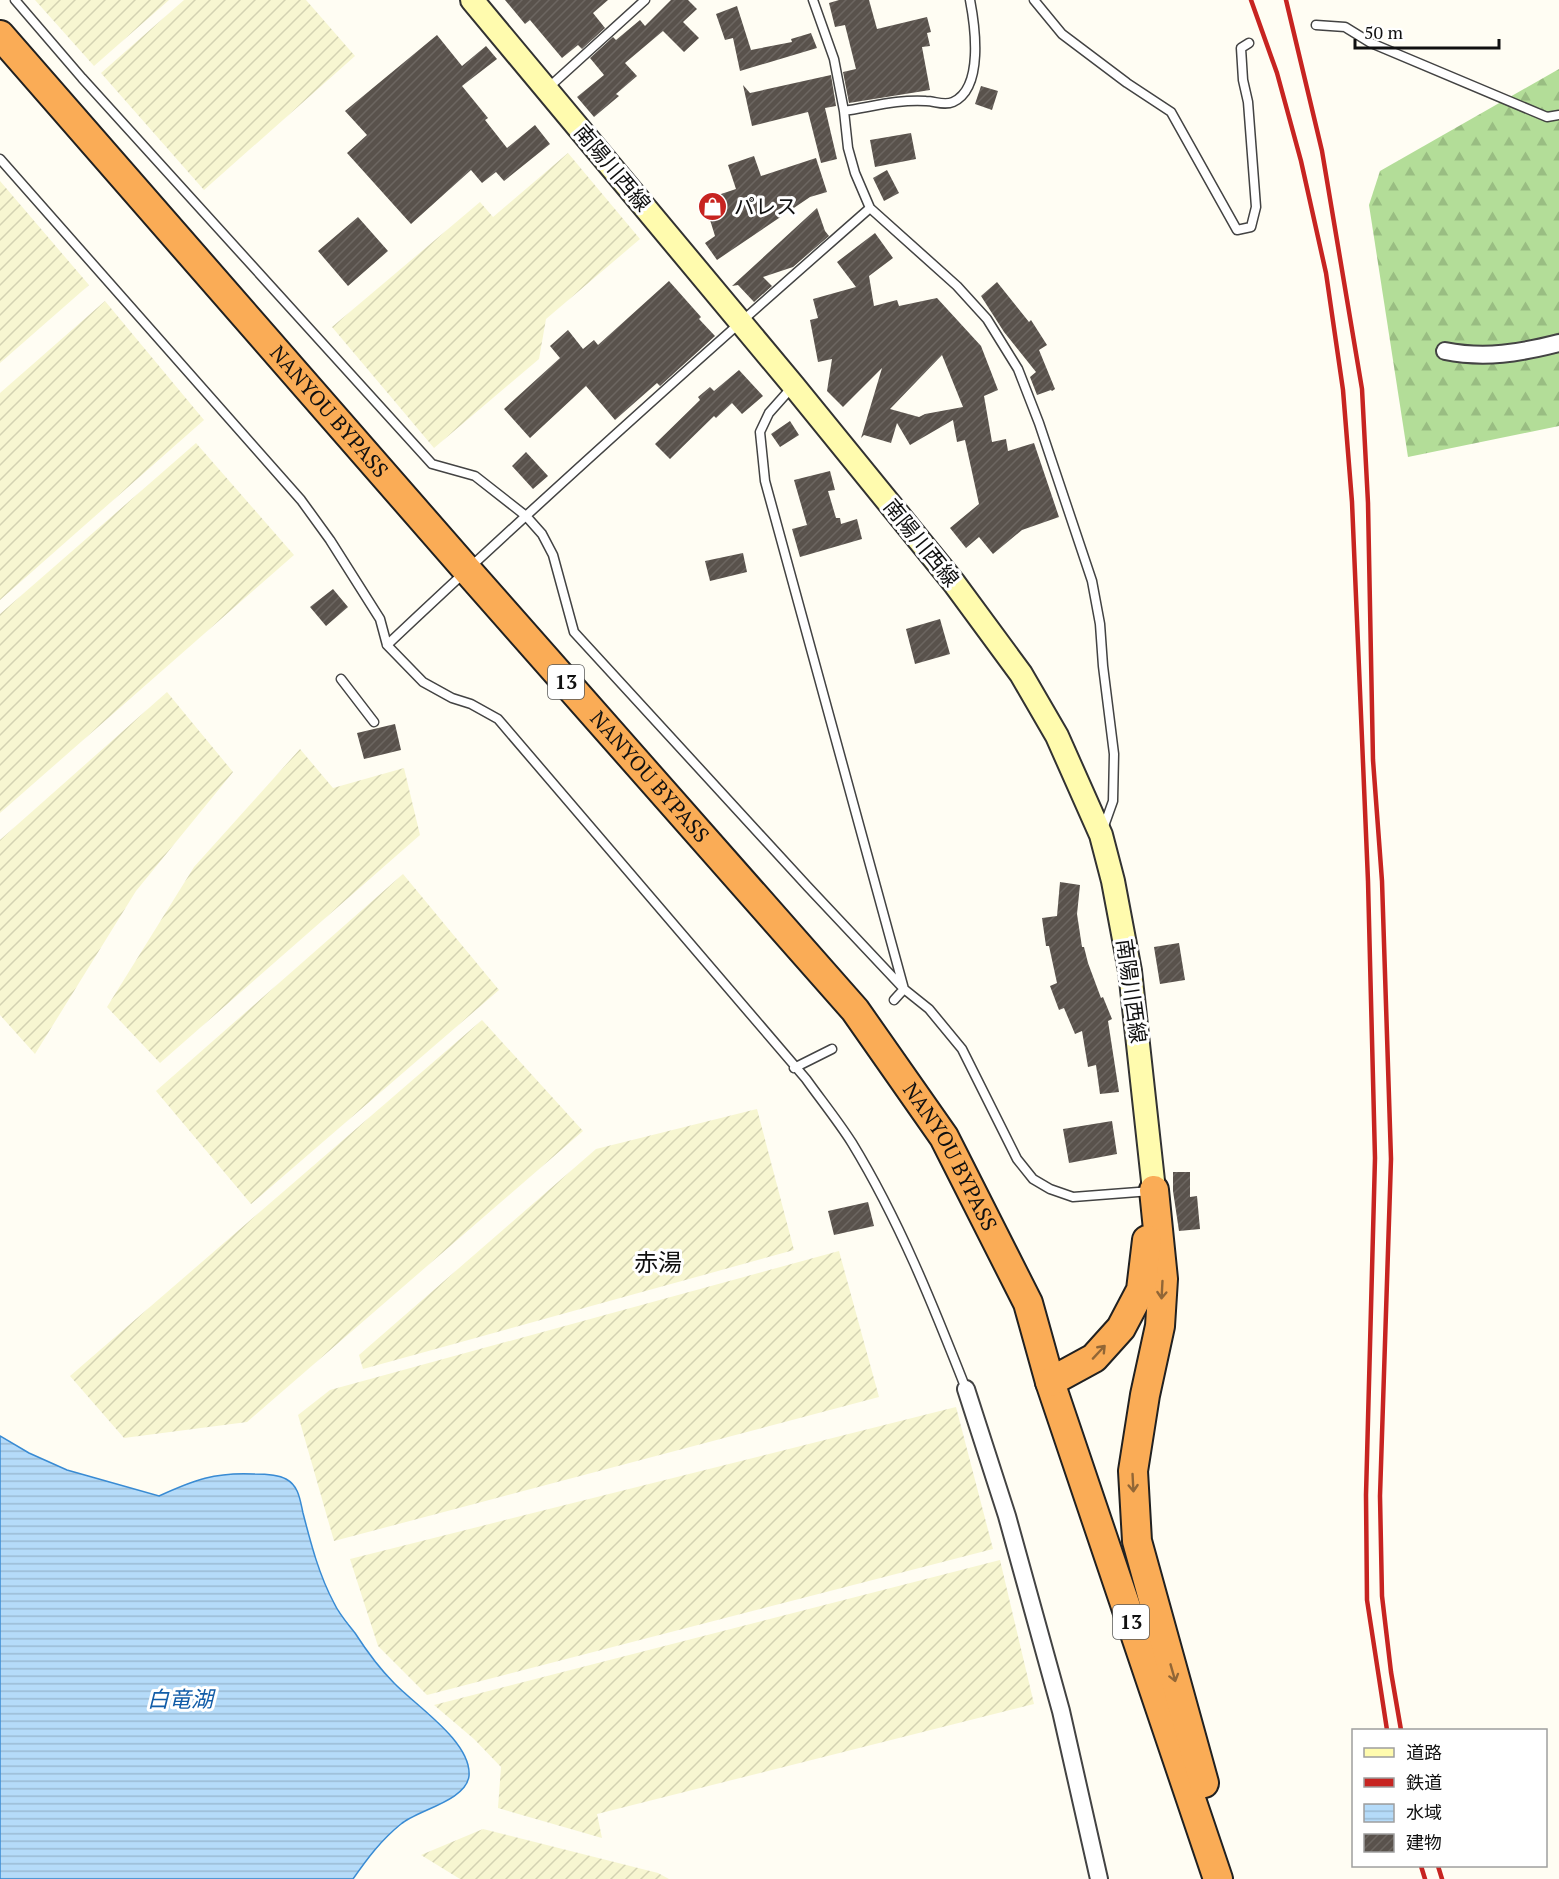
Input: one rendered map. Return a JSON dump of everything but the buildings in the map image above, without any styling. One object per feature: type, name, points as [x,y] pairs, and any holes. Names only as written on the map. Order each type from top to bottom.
[{"type":"highway","name":"NANYOU BYPASS","points":[[0,35],[855,1010],[944,1137],[1028,1303],[1050,1382]]},
{"type":"highway","points":[[1050,1382],[1095,1358],[1121,1328],[1141,1290],[1154,1190]]},
{"type":"highway","points":[[1154,1190],[1163,1279],[1160,1326],[1145,1395],[1133,1471],[1137,1541],[1210,1803],[1215,1871]]},
{"type":"highway","name":"13","points":[[1050,1382],[1215,1871]]},
{"type":"main road","name":"南陽川西線","points":[[472,0],[793,386],[954,584],[1021,674],[1057,736],[1101,836],[1113,881],[1130,971],[1154,1190]]},
{"type":"street","points":[[1445,351],[1470,356],[1501,355],[1559,344]]},
{"type":"street","points":[[966,1389],[1007,1516],[1060,1711],[1099,1879]]},
{"type":"lane","points":[[15,0],[82,78],[432,464],[475,476],[526,516],[542,534],[553,555],[574,632],[904,989],[929,1008],[962,1049],[1017,1159],[1033,1179],[1050,1189],[1073,1197],[1154,1190]]},
{"type":"lane","points":[[546,90],[645,0]]},
{"type":"lane","points":[[813,0],[834,59],[855,173],[870,208],[957,286],[987,319],[1018,369],[1039,423],[1092,581],[1100,624],[1114,754],[1113,801],[1101,836]]},
{"type":"lane","points":[[844,111],[903,102],[952,103],[963,94],[975,65],[974,21],[970,0]]},
{"type":"lane","points":[[1034,0],[1062,34],[1127,83],[1171,112],[1238,231],[1251,227],[1256,207],[1248,102],[1243,80],[1241,48],[1249,43]]},
{"type":"lane","points":[[1316,25],[1345,27],[1371,43],[1547,117],[1559,115]]},
{"type":"lane","points":[[0,159],[301,500],[330,540],[380,619],[387,645],[423,681],[452,698],[471,704],[498,719],[794,1068],[806,1079],[851,1142],[877,1189],[921,1276],[966,1389]]},
{"type":"lane","points":[[387,645],[740,322],[870,208]]},
{"type":"lane","points":[[793,386],[769,413],[760,432],[765,481],[904,989]]},
{"type":"lane","points":[[342,679],[374,722]]},
{"type":"lane","points":[[894,999],[904,989]]},
{"type":"lane","points":[[794,1068],[832,1049]]},
{"type":"green space","points":[[35,0],[169,0],[94,66]]},
{"type":"green space","points":[[184,0],[306,0],[355,56],[204,190],[101,73]]},
{"type":"green space","points":[[1559,69],[1559,426],[1408,457],[1369,205],[1380,171]]},
{"type":"green space","points":[[568,153],[640,239],[546,319],[539,359],[434,448],[332,327],[480,202],[493,217]]},
{"type":"green space","points":[[0,181],[89,285],[0,363]]},
{"type":"green space","points":[[105,301],[204,420],[0,600],[0,393]]},
{"type":"green space","points":[[196,443],[294,555],[0,813],[0,614]]},
{"type":"green space","points":[[167,692],[233,772],[136,891],[35,1054],[0,1015],[0,840]]},
{"type":"green space","points":[[300,749],[333,788],[404,768],[420,835],[160,1063],[107,1007],[194,867]]},
{"type":"green space","points":[[403,874],[499,990],[251,1204],[156,1091]]},
{"type":"green space","points":[[482,1020],[583,1131],[247,1422],[124,1438],[70,1376]]},
{"type":"green space","points":[[757,1109],[794,1250],[363,1369],[359,1355],[596,1149]]},
{"type":"green space","points":[[839,1251],[879,1397],[334,1541],[298,1415],[330,1390]]},
{"type":"green space","points":[[956,1407],[993,1549],[427,1695],[378,1646],[350,1559]]},
{"type":"green space","points":[[1000,1560],[1034,1704],[597,1814],[602,1838],[498,1808],[501,1767],[474,1739],[434,1705]]},
{"type":"green space","points":[[483,1829],[658,1873],[669,1879],[460,1879],[421,1855]]},
{"type":"water","name":"白竜湖","points":[[0,1436],[29,1453],[67,1470],[159,1496],[194,1481],[228,1474],[270,1475],[282,1477],[290,1482],[298,1494],[316,1559],[336,1607],[383,1671],[441,1725],[462,1750],[468,1763],[469,1776],[466,1785],[440,1804],[401,1824],[381,1843],[353,1879],[0,1879]]},
{"type":"railway","points":[[1251,0],[1277,73],[1301,161],[1326,273],[1343,390],[1352,502],[1368,881],[1375,1158],[1366,1495],[1367,1600],[1387,1729]]},
{"type":"railway","points":[[1286,0],[1322,151],[1362,389],[1368,503],[1373,760],[1382,881],[1391,1159],[1380,1496],[1382,1596],[1401,1729]]},
{"type":"railway","points":[[1421,1867],[1425,1879]]},
{"type":"railway","points":[[1438,1867],[1442,1879]]},
{"type":"place","name":"パレス","points":[[713,207]]},
{"type":"district","name":"赤湯","points":[[658,1263]]}]
